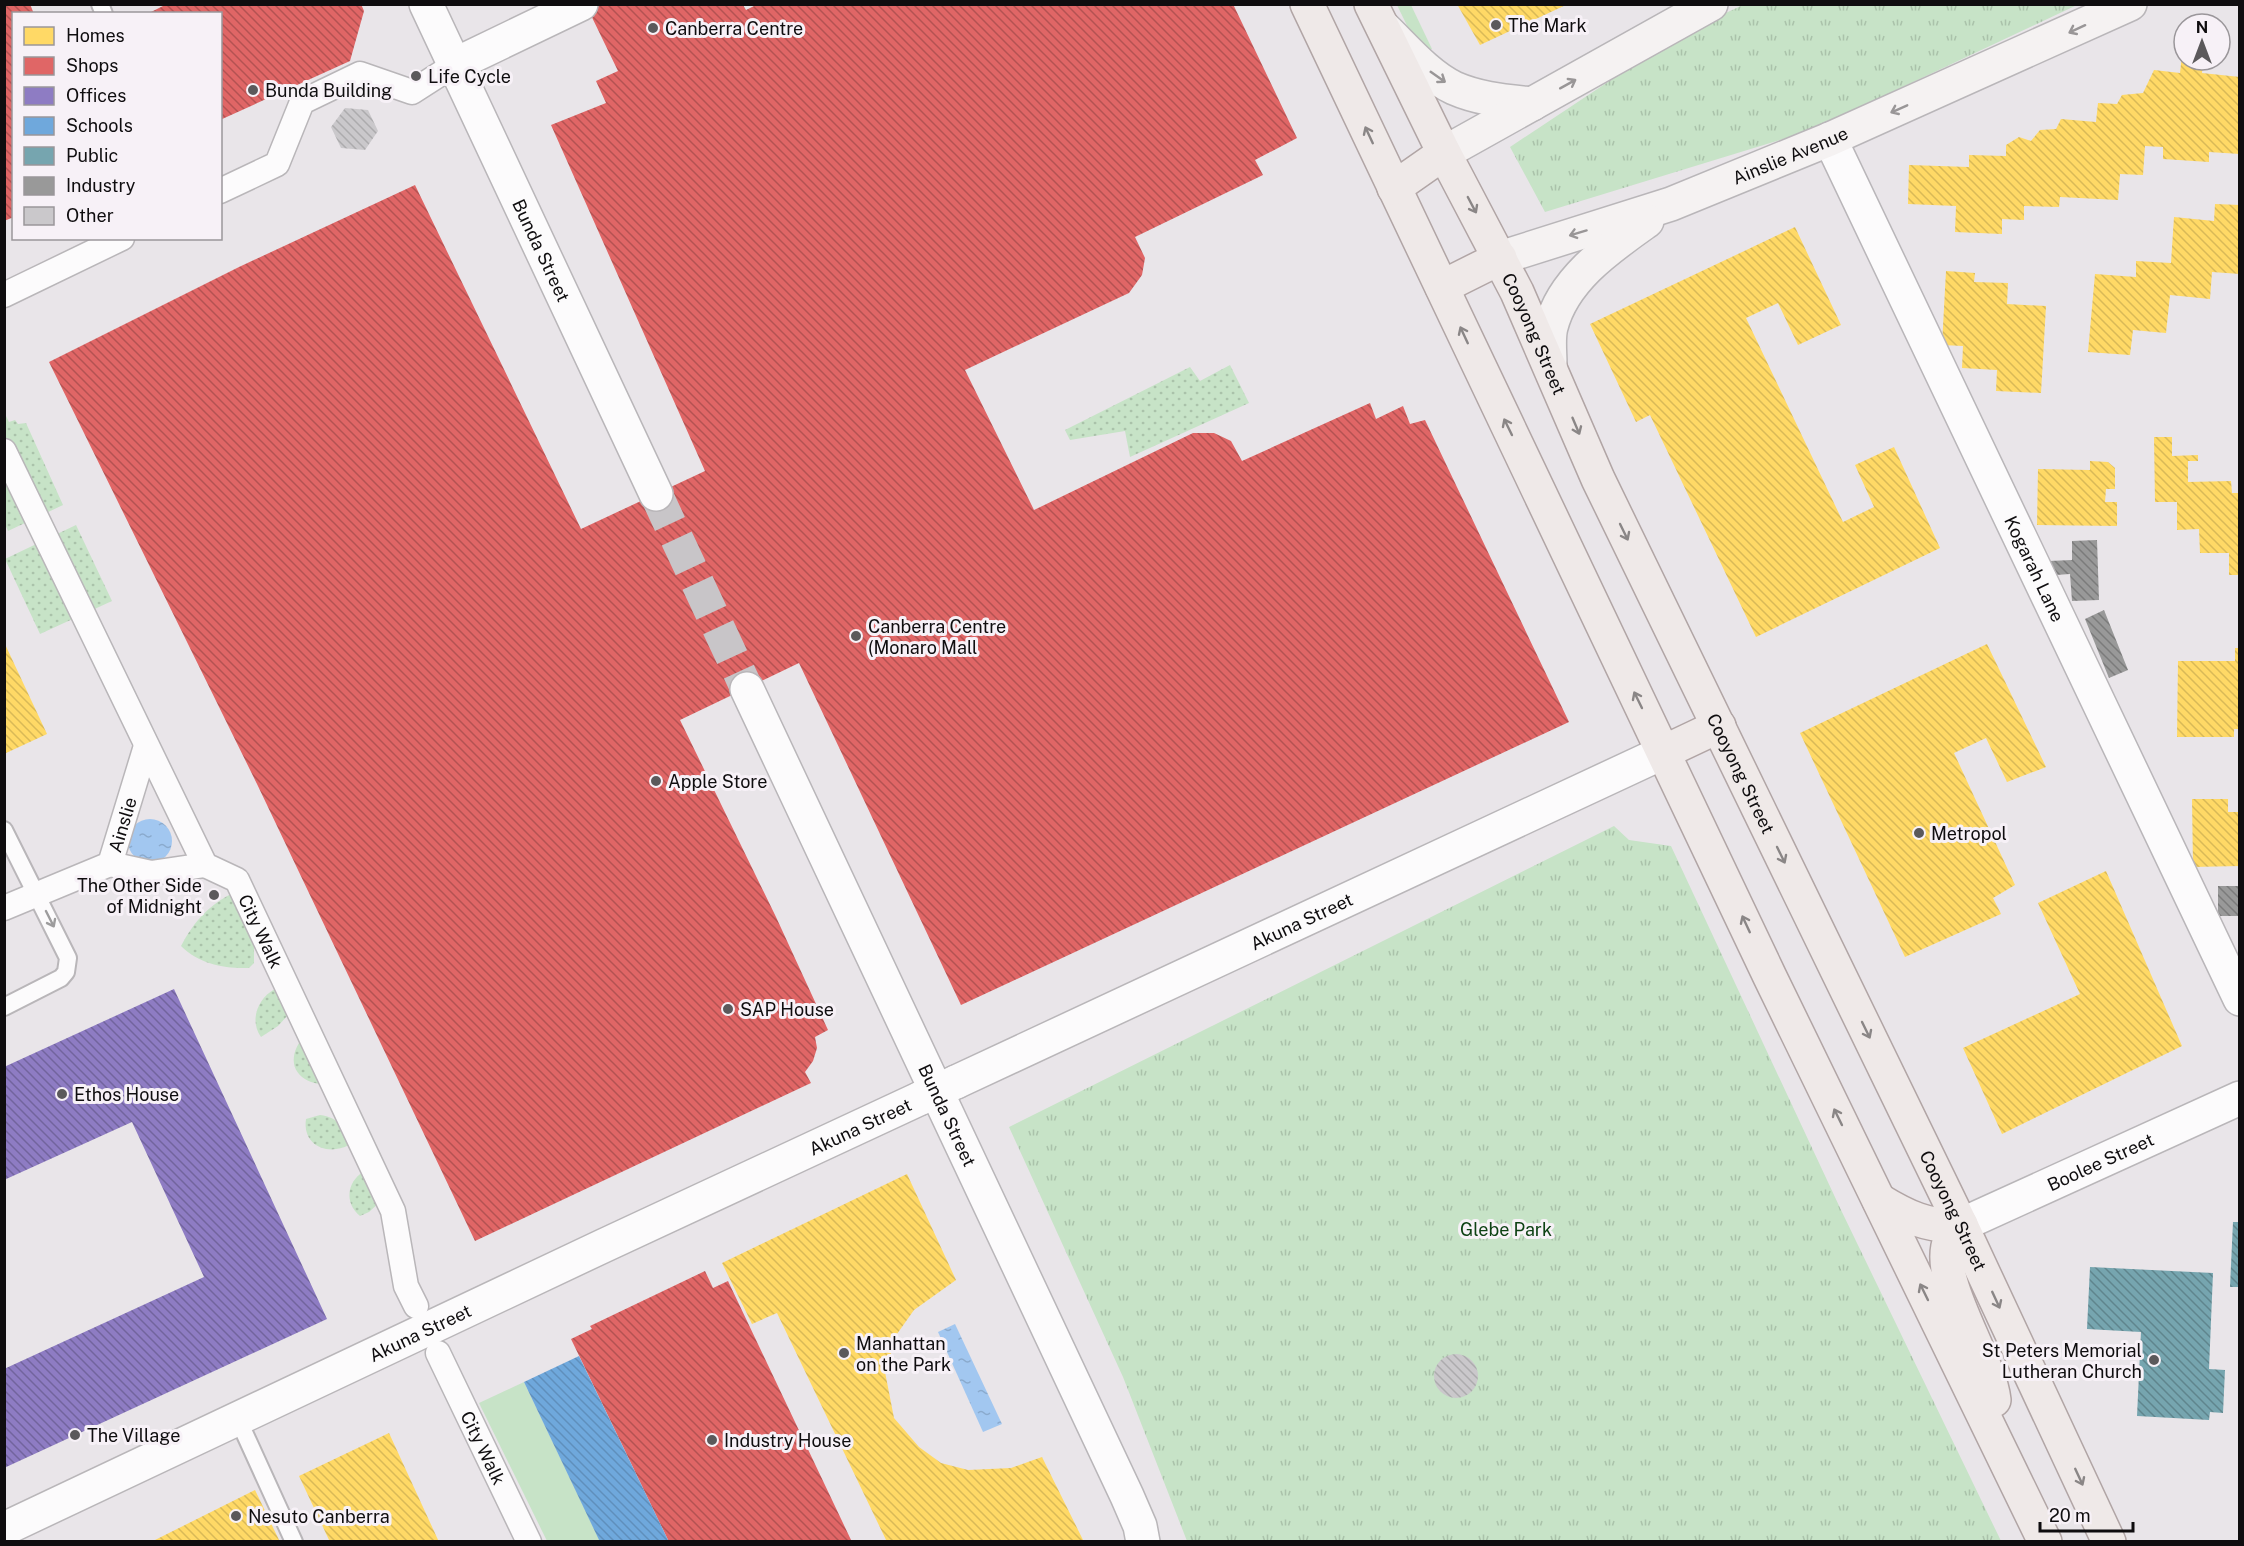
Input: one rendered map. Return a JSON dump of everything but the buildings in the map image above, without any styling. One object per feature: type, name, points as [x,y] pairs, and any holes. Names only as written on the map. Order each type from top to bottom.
[{"type":"main road","points":[[1307,4],[2045,1542]]},
{"type":"main road","points":[[1394,188],[1444,153],[1711,4]]},
{"type":"main road","name":"Ainslie Avenue","points":[[1442,287],[1500,258],[1671,204],[1830,139],[2130,4]]},
{"type":"main road","points":[[1375,14],[1433,74],[1453,87],[1488,99],[1532,104]]},
{"type":"main road","name":"Cooyong Street","points":[[1375,14],[1444,153],[1500,258],[1550,365],[1598,479],[1961,1225],[2109,1542]]},
{"type":"main road","points":[[1550,365],[1551,328],[1564,297],[1585,271],[1612,246],[1671,204]]},
{"type":"main road","name":"Akuna Street","points":[[1664,752],[1719,726]]},
{"type":"main road","points":[[1879,1200],[1901,1214],[1926,1223],[1944,1226],[1961,1225]]},
{"type":"main road","points":[[1961,1225],[1950,1240],[1946,1256],[1948,1274],[1980,1352],[1993,1396],[1996,1439]]},
{"type":"street","name":"Bunda Street","points":[[426,4],[656,494]]},
{"type":"street","points":[[222,190],[277,164],[302,102],[360,74],[412,92],[454,65],[581,4]]},
{"type":"street","name":"Kogarah Lane","points":[[1830,139],[2240,999]]},
{"type":"street","points":[[4,295],[118,240]]},
{"type":"street","points":[[4,451],[205,865],[151,873],[110,864]]},
{"type":"street","name":"Bunda Street","points":[[747,689],[938,1090],[1127,1496],[1140,1526],[1143,1542]]},
{"type":"street","name":"Ainslie","points":[[4,908],[110,864],[146,746]]},
{"type":"street","name":"Akuna Street","points":[[4,1529],[603,1246],[1664,752]]},
{"type":"street","name":"City Walk","points":[[205,865],[237,880],[393,1211],[406,1286],[416,1306]]},
{"type":"street","name":"Boolee Street","points":[[1961,1225],[2240,1098]]},
{"type":"street","name":"City Walk","points":[[438,1353],[529,1542]]},
{"type":"lane","points":[[4,830],[65,950],[68,964],[66,972],[55,982],[4,1007]]},
{"type":"lane","points":[[238,1419],[294,1542]]},
{"type":"green space","points":[[1397,5],[1411,5],[1432,49],[1426,52],[1414,40]]},
{"type":"green space","points":[[1743,5],[2077,5],[1809,131],[1545,212],[1510,147],[1680,34]]},
{"type":"green space","points":[[1230,365],[1249,403],[1130,457],[1125,431],[1070,440],[1065,430],[1190,367],[1200,381]]},
{"type":"green space","points":[[6,416],[9,422],[15,420],[18,424],[26,423],[63,505],[8,531],[4,522],[4,417]]},
{"type":"green space","points":[[76,525],[112,601],[40,634],[5,559]]},
{"type":"green space","name":"Glebe Park","points":[[1614,826],[1629,840],[1671,846],[1841,1210],[2001,1541],[1187,1541],[1123,1377],[1009,1127]]},
{"type":"green space","points":[[235,892],[254,939],[254,963],[249,968],[231,968],[213,964],[196,957],[181,946],[191,929],[204,914]]},
{"type":"green space","points":[[275,989],[288,1015],[278,1026],[261,1037],[256,1024],[257,1010],[264,998]]},
{"type":"green space","points":[[304,1041],[321,1078],[319,1084],[299,1075],[294,1064],[295,1050],[299,1043]]},
{"type":"green space","points":[[320,1115],[332,1118],[340,1125],[349,1145],[325,1149],[312,1142],[308,1136],[306,1119]]},
{"type":"green space","points":[[363,1172],[380,1202],[369,1212],[360,1216],[351,1205],[350,1193],[354,1181]]},
{"type":"green space","points":[[524,1382],[600,1541],[547,1541],[479,1403]]},
{"type":"water","points":[[150,819],[165,826],[172,841],[165,856],[150,863],[135,856],[128,841],[135,826]]},
{"type":"water","points":[[955,1324],[1002,1424],[983,1432],[938,1332]]},
{"type":"tunnel","points":[[656,494],[747,689]]},
{"type":"place","name":"The Mark","points":[[1496,25]]},
{"type":"place","name":"Canberra Centre","points":[[653,28]]},
{"type":"place","name":"Life Cycle","points":[[416,76]]},
{"type":"place","name":"Bunda Building","points":[[253,90]]},
{"type":"place","name":"Canberra Centre (Monaro Mall","points":[[856,636]]},
{"type":"place","name":"Apple Store","points":[[656,781]]},
{"type":"place","name":"Metropol","points":[[1919,833]]},
{"type":"place","name":"The Other Side of Midnight","points":[[214,895]]},
{"type":"place","name":"SAP House","points":[[728,1009]]},
{"type":"place","name":"Ethos House","points":[[62,1094]]},
{"type":"place","name":"Manhattan on the Park","points":[[844,1353]]},
{"type":"place","name":"St Peters Memorial Lutheran Church","points":[[2154,1360]]},
{"type":"place","name":"The Village","points":[[75,1435]]},
{"type":"place","name":"Industry House","points":[[712,1440]]},
{"type":"place","name":"Nesuto Canberra","points":[[236,1516]]}]
